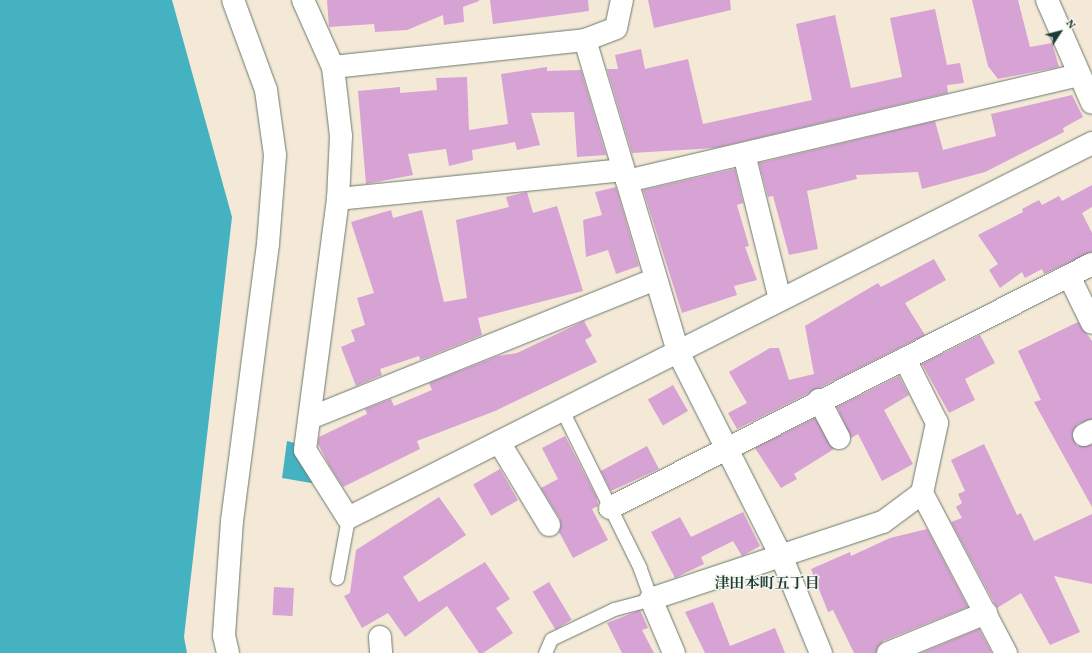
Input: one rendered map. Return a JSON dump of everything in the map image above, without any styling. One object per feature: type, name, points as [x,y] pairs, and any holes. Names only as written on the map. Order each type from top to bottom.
[{"type":"street","points":[[228,653],[224,635],[232,521],[268,244],[275,155],[266,90],[233,0]]},
{"type":"street","points":[[303,0],[333,67],[341,136],[338,199],[305,450],[348,518],[1092,143]]},
{"type":"street","points":[[333,67],[585,40],[616,28],[622,0]]},
{"type":"street","points":[[1047,0],[1078,75],[1092,103]]},
{"type":"street","points":[[585,40],[678,352],[782,558],[821,653]]},
{"type":"street","points":[[338,199],[625,175],[744,154],[1078,75]]},
{"type":"street","points":[[744,154],[780,300]]},
{"type":"street","points":[[610,508],[726,447],[905,359],[1092,264]]},
{"type":"street","points":[[1069,276],[1092,323]]},
{"type":"street","points":[[310,418],[655,279]]},
{"type":"street","points":[[905,359],[937,423],[922,493],[1006,653]]},
{"type":"street","points":[[819,400],[839,438]]},
{"type":"street","points":[[499,442],[549,525]]},
{"type":"street","points":[[674,653],[651,599],[782,558],[883,522],[922,493]]},
{"type":"street","points":[[888,653],[986,613]]},
{"type":"lane","points":[[545,653],[551,639],[614,609],[651,599],[640,568],[562,410]]},
{"type":"lane","points":[[337,578],[348,518]]},
{"type":"water","points":[[0,0],[172,0],[232,217],[184,637],[187,653],[0,653]]},
{"type":"water","points":[[287,441],[299,444],[317,484],[282,478]]},
{"type":"building","points":[[327,0],[479,1],[463,7],[464,22],[444,25],[443,15],[407,30],[375,32],[374,24],[329,27]]},
{"type":"building","points":[[490,0],[588,0],[589,11],[493,24]]},
{"type":"building","points":[[648,0],[730,0],[731,10],[654,28]]},
{"type":"building","points":[[972,0],[1018,0],[1030,47],[1052,43],[1059,67],[998,79],[988,66]]},
{"type":"building","points":[[935,9],[947,65],[960,63],[964,83],[947,85],[948,93],[715,148],[632,153],[607,69],[618,69],[615,55],[641,49],[645,69],[688,59],[703,124],[812,100],[796,24],[835,15],[851,88],[902,77],[890,18]]},
{"type":"building","points":[[547,67],[547,71],[581,70],[606,155],[577,157],[574,112],[531,113],[540,145],[517,150],[515,142],[472,150],[473,160],[449,166],[446,149],[408,154],[413,175],[366,184],[358,91],[400,87],[400,93],[437,90],[436,78],[467,77],[469,130],[508,124],[501,74]]},
{"type":"building","points":[[1072,95],[1083,117],[1063,128],[1064,132],[985,172],[922,189],[918,172],[856,175],[857,179],[807,191],[818,249],[789,255],[773,196],[768,197],[759,163],[935,121],[943,150],[996,136],[991,114]]},
{"type":"building","points":[[735,169],[743,203],[737,205],[749,246],[745,247],[757,280],[734,286],[737,295],[682,313],[643,190]]},
{"type":"building","points":[[1092,185],[1092,207],[1082,213],[1092,233],[1092,252],[1044,274],[1042,269],[1025,278],[1022,272],[1000,288],[989,270],[998,264],[978,235],[1023,212],[1022,209],[1039,200],[1042,205],[1059,196],[1062,201]]},
{"type":"building","points":[[616,187],[639,266],[616,274],[608,250],[586,257],[583,220],[602,215],[595,192]]},
{"type":"building","points":[[527,192],[533,213],[557,206],[583,291],[478,318],[482,335],[420,360],[419,356],[380,369],[382,375],[356,386],[341,347],[355,341],[351,330],[365,325],[357,298],[374,293],[351,222],[391,210],[393,218],[422,210],[444,302],[467,298],[456,220],[509,207],[506,197]]},
{"type":"building","points":[[934,259],[946,280],[905,303],[925,335],[737,429],[728,413],[747,403],[729,372],[770,348],[779,348],[789,380],[814,374],[805,326],[878,283],[881,287]]},
{"type":"building","points":[[584,321],[592,336],[585,340],[597,362],[495,411],[417,441],[420,449],[343,487],[318,444],[319,437],[367,414],[365,409],[391,399],[394,406],[432,390],[429,383],[498,356],[517,353]]},
{"type":"building","points":[[1078,322],[1092,341],[1092,419],[1078,424],[1072,435],[1077,446],[1092,445],[1092,507],[1034,402],[1041,400],[1018,351]]},
{"type":"building","points":[[980,335],[995,363],[965,379],[975,400],[949,413],[922,364]]},
{"type":"building","points":[[899,376],[909,395],[884,410],[913,464],[882,481],[858,434],[851,438],[837,407]]},
{"type":"building","points":[[673,385],[688,411],[663,425],[648,400]]},
{"type":"building","points":[[815,418],[834,449],[794,474],[797,479],[781,488],[755,448]]},
{"type":"building","points":[[565,436],[597,498],[598,506],[592,509],[608,540],[573,558],[559,532],[560,519],[541,488],[558,479],[542,448]]},
{"type":"building","points":[[984,444],[1017,515],[1021,513],[1034,541],[1092,514],[1092,584],[1054,576],[1080,632],[1050,645],[1021,593],[997,608],[951,522],[962,518],[956,507],[962,503],[958,494],[965,491],[951,460]]},
{"type":"building","points":[[647,446],[659,469],[611,491],[601,471]]},
{"type":"building","points":[[500,469],[518,500],[491,516],[473,485]]},
{"type":"building","points":[[439,497],[466,535],[403,577],[419,602],[485,562],[510,599],[496,608],[513,633],[483,653],[479,653],[447,606],[405,637],[388,613],[362,628],[344,596],[350,593],[356,550]]},
{"type":"building","points":[[743,512],[760,546],[742,556],[733,541],[701,557],[704,564],[675,578],[651,532],[680,517],[691,537]]},
{"type":"building","points":[[927,529],[968,607],[883,641],[876,653],[854,653],[833,610],[828,612],[811,569],[850,552],[851,556],[890,538]]},
{"type":"building","points":[[549,582],[572,620],[555,630],[533,592]]},
{"type":"building","points":[[274,587],[294,588],[293,616],[273,615]]},
{"type":"building","points":[[713,602],[730,646],[775,628],[785,653],[705,653],[685,612]]},
{"type":"building","points":[[640,610],[648,628],[642,630],[654,653],[622,653],[607,623]]},
{"type":"building","points":[[979,629],[992,653],[921,653]]},
{"type":"district","name":"津田本町五丁目","points":[[767,585]]}]
